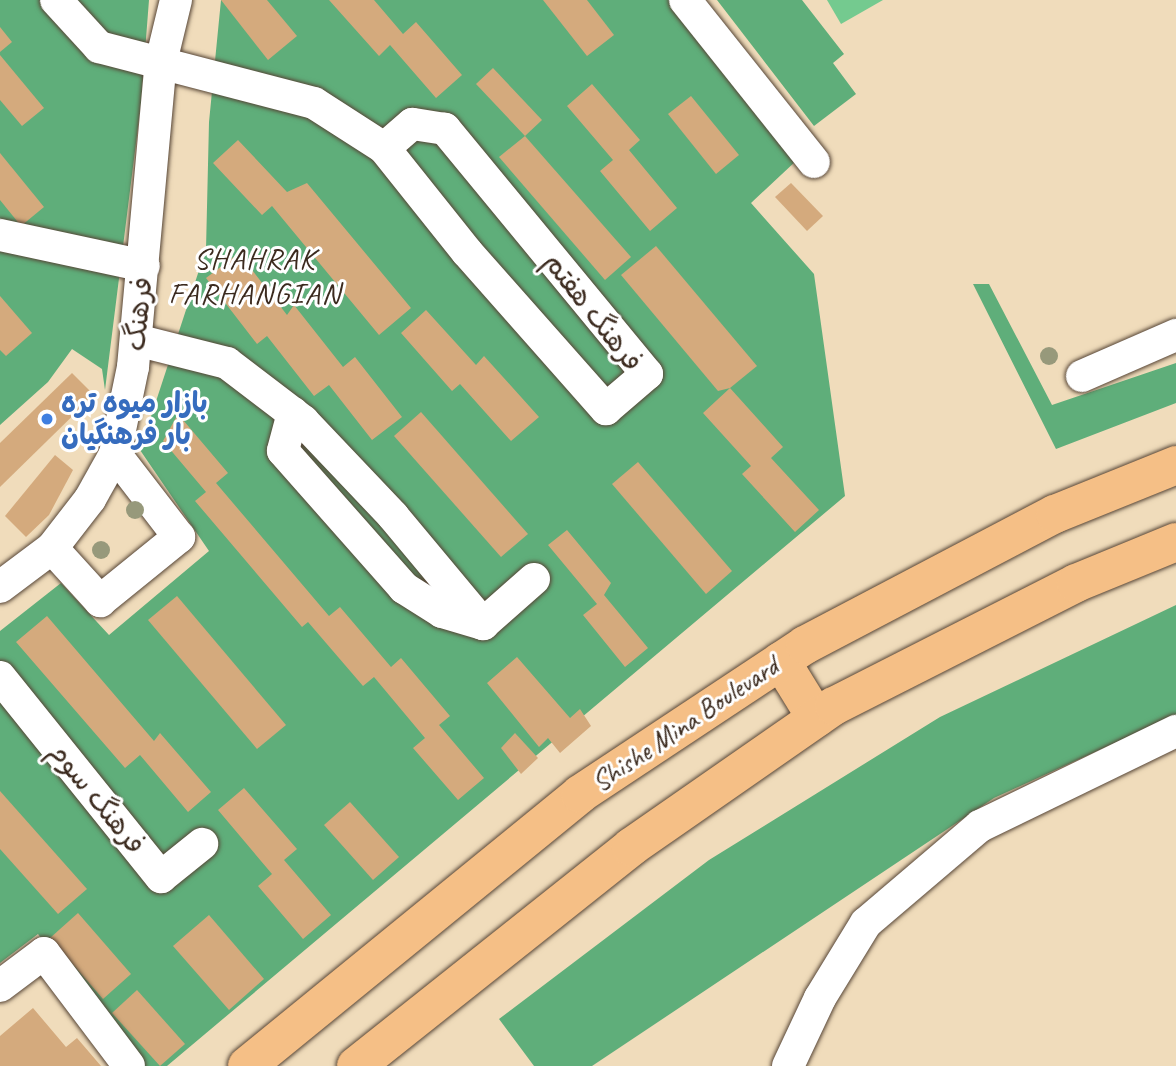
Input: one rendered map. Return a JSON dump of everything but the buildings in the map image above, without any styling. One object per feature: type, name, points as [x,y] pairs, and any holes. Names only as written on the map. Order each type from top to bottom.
[{"type":"main road","name":"Shishe Mina Boulevard","points":[[247,1066],[580,794],[781,661],[1055,514],[1176,465]]},
{"type":"main road","points":[[356,1066],[631,847],[816,718],[1076,583],[1176,542]]},
{"type":"main road","points":[[781,661],[816,718]]},
{"type":"street","name":"فرهنگ هفتم","points":[[56,0],[99,47],[314,103],[384,148],[467,252],[606,409],[647,374],[445,129],[412,124],[384,148]]},
{"type":"street","name":"فرهنگ","points":[[1,586],[52,548],[90,499],[115,454],[136,340],[161,62],[176,0]]},
{"type":"street","points":[[685,0],[814,162]]},
{"type":"street","points":[[0,235],[144,266]]},
{"type":"street","points":[[1082,376],[1176,335]]},
{"type":"street","points":[[136,340],[228,363],[293,413],[283,451],[404,588],[442,612],[483,624],[534,579]]},
{"type":"street","points":[[52,548],[100,601],[179,537],[115,454]]},
{"type":"street","name":"فرهنگ سوم","points":[[0,677],[160,877],[202,844]]},
{"type":"street","points":[[789,1066],[820,998],[866,923],[980,826],[1176,731]]},
{"type":"street","points":[[0,986],[44,953],[129,1066]]},
{"type":"green space","points":[[0,0],[149,0],[141,103],[105,390],[102,369],[72,349],[48,382],[0,425]]},
{"type":"green space","points":[[221,0],[670,0],[797,160],[751,203],[814,274],[845,496],[167,1066],[137,1066],[38,934],[0,963],[0,631],[61,583],[109,635],[209,551],[140,450],[206,249],[209,122]]},
{"type":"green space","points":[[717,0],[802,0],[844,54],[833,63],[856,94],[814,126]]},
{"type":"green space","points":[[827,0],[883,0],[841,24]]},
{"type":"green space","points":[[973,284],[989,284],[1052,405],[1176,363],[1176,403],[1056,449]]},
{"type":"green space","points":[[1176,605],[1176,715],[994,798],[592,1066],[534,1066],[499,1019],[709,860],[940,717]]},
{"type":"place","name":"بازار میوه تره بار فرهنگیان","points":[[47,419]]},
{"type":"district","name":"SHAHRAK FARHANGIAN","points":[[255,275]]}]
